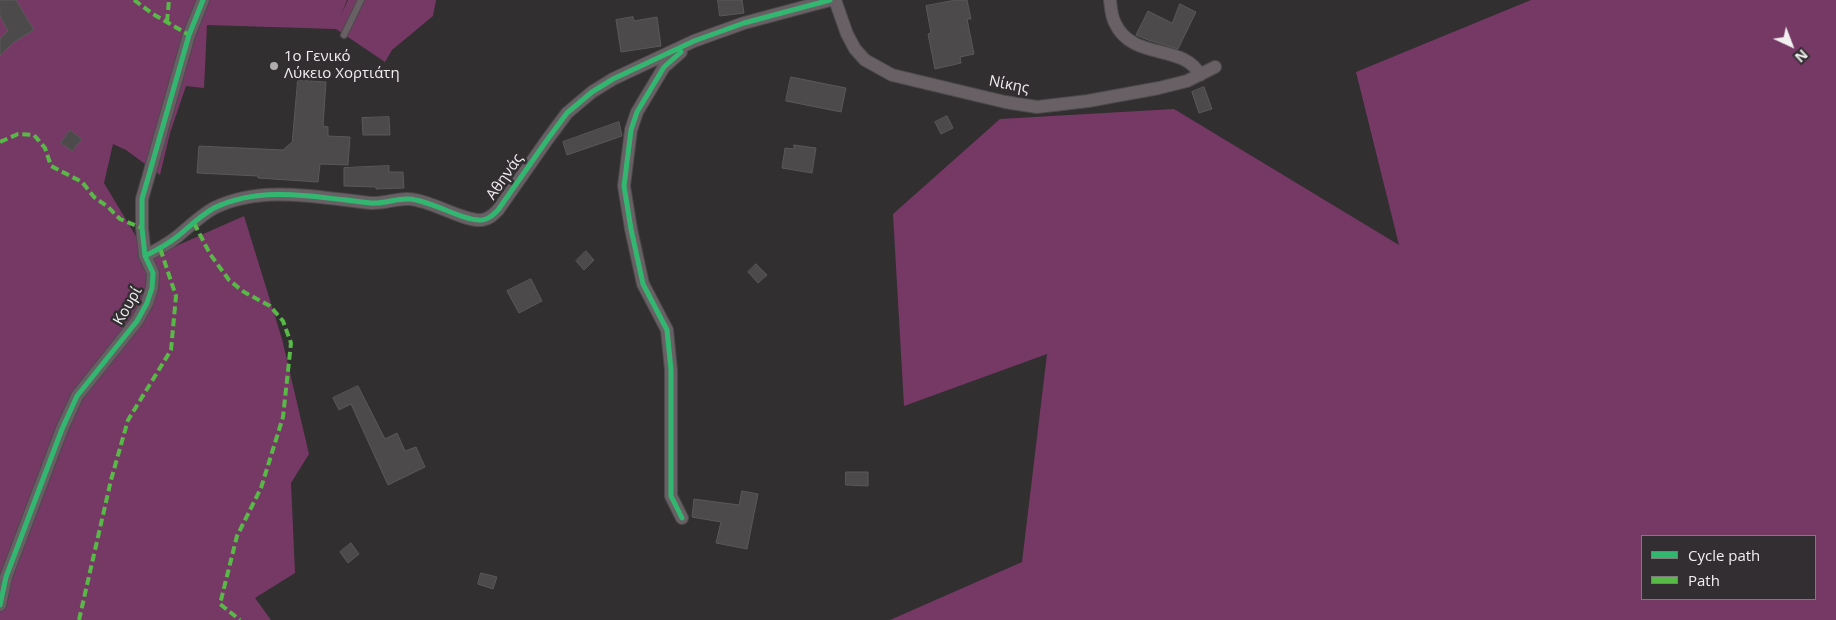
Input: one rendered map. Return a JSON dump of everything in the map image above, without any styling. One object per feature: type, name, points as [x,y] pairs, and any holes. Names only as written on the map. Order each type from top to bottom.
[{"type":"street","name":"Κουρί","points":[[0,605],[10,568],[62,429],[77,396],[137,321],[147,303],[152,288],[153,274],[145,256],[141,211],[144,193],[189,35],[203,0]]},
{"type":"street","name":"Αθηνάς","points":[[145,256],[176,237],[213,209],[237,199],[268,195],[333,198],[374,204],[409,199],[483,220],[491,217],[498,210],[567,114],[592,92],[613,79],[694,41],[744,23],[830,0]]},
{"type":"street","name":"Νίκης","points":[[836,0],[854,49],[866,60],[892,75],[1005,102],[1037,107],[1088,101],[1188,82],[1215,67]]},
{"type":"street","points":[[1110,0],[1114,22],[1129,41],[1141,48],[1184,59],[1193,64],[1200,75]]},
{"type":"street","points":[[682,518],[671,496],[671,370],[667,330],[643,284],[631,230],[624,186],[631,130],[636,112],[664,67],[694,41]]},
{"type":"lane","points":[[344,34],[361,0]]},
{"type":"shaded area","points":[[0,0],[347,0],[341,15],[348,0],[436,0],[433,16],[392,50],[385,62],[336,29],[207,25],[204,88],[186,86],[170,133],[160,175],[126,150],[113,144],[104,183],[149,258],[244,216],[282,339],[309,454],[291,483],[295,573],[255,598],[271,620],[0,620]]},
{"type":"shaded area","points":[[1531,0],[1836,0],[1836,620],[890,620],[1022,562],[1047,354],[904,406],[893,214],[1000,119],[1174,109],[1399,245],[1356,72]]},
{"type":"building","points":[[0,0],[16,0],[34,30],[14,42],[0,56],[0,39],[8,31],[0,16]]},
{"type":"building","points":[[718,0],[742,0],[744,13],[720,16]]},
{"type":"building","points":[[956,0],[967,0],[971,19],[967,19],[974,54],[960,57],[961,63],[935,69],[928,34],[931,33],[926,6]]},
{"type":"building","points":[[1180,4],[1196,12],[1178,49],[1136,35],[1148,11],[1172,23]]},
{"type":"building","points":[[633,17],[634,21],[657,17],[661,46],[621,52],[616,20]]},
{"type":"building","points":[[791,77],[846,88],[841,112],[786,101]]},
{"type":"building","points":[[298,80],[326,82],[323,126],[328,127],[328,136],[350,137],[348,165],[320,164],[318,182],[258,178],[258,176],[197,173],[199,146],[283,150],[292,142]]},
{"type":"building","points":[[1204,87],[1212,109],[1199,113],[1192,92]]},
{"type":"building","points":[[947,116],[953,128],[941,134],[935,122]]},
{"type":"building","points":[[389,117],[390,135],[363,135],[362,118]]},
{"type":"building","points":[[619,122],[622,136],[567,155],[563,142]]},
{"type":"building","points":[[70,130],[82,139],[72,151],[61,143]]},
{"type":"building","points":[[794,145],[816,148],[812,173],[782,168],[785,148],[794,149]]},
{"type":"building","points":[[389,166],[389,172],[403,172],[404,188],[376,189],[376,187],[344,186],[344,168]]},
{"type":"building","points":[[586,251],[594,260],[584,270],[576,261]]},
{"type":"building","points":[[756,264],[767,275],[758,283],[748,272]]},
{"type":"building","points":[[531,279],[542,301],[519,313],[507,291]]},
{"type":"building","points":[[358,386],[385,439],[397,433],[405,451],[416,447],[425,467],[388,485],[351,404],[339,410],[333,398]]},
{"type":"building","points":[[846,472],[868,472],[868,486],[846,485]]},
{"type":"building","points":[[742,491],[758,494],[747,549],[716,543],[721,522],[692,517],[694,499],[739,505]]},
{"type":"building","points":[[351,543],[359,554],[348,563],[340,552]]},
{"type":"building","points":[[481,573],[497,577],[493,589],[478,584]]},
{"type":"marked path","points":[[134,0],[153,14],[189,35]]},
{"type":"marked path","points":[[167,22],[169,0]]},
{"type":"marked path","points":[[0,142],[18,134],[34,135],[45,148],[51,166],[82,182],[94,197],[120,219],[142,228]]},
{"type":"marked path","points":[[194,223],[210,254],[229,280],[244,292],[270,306],[283,321],[291,343],[283,417],[261,488],[237,536],[220,604],[240,620]]},
{"type":"marked path","points":[[79,620],[111,480],[128,420],[171,350],[176,296],[160,248]]},
{"type":"cycle path","points":[[0,605],[6,577],[62,429],[77,396],[137,321],[147,303],[152,288],[153,273],[145,256],[142,228],[142,199],[189,35],[203,0]]},
{"type":"cycle path","points":[[145,256],[170,242],[214,208],[252,196],[312,196],[371,203],[409,199],[418,200],[466,218],[475,220],[487,219],[498,210],[567,113],[592,92],[613,79],[694,41],[744,23],[830,0]]},
{"type":"cycle path","points":[[681,52],[664,67],[637,112],[631,130],[624,186],[643,284],[667,330],[671,370],[671,496],[682,518]]},
{"type":"place","name":"1ο Γενικό Λύκειο Χορτιάτη","points":[[274,66]]}]
